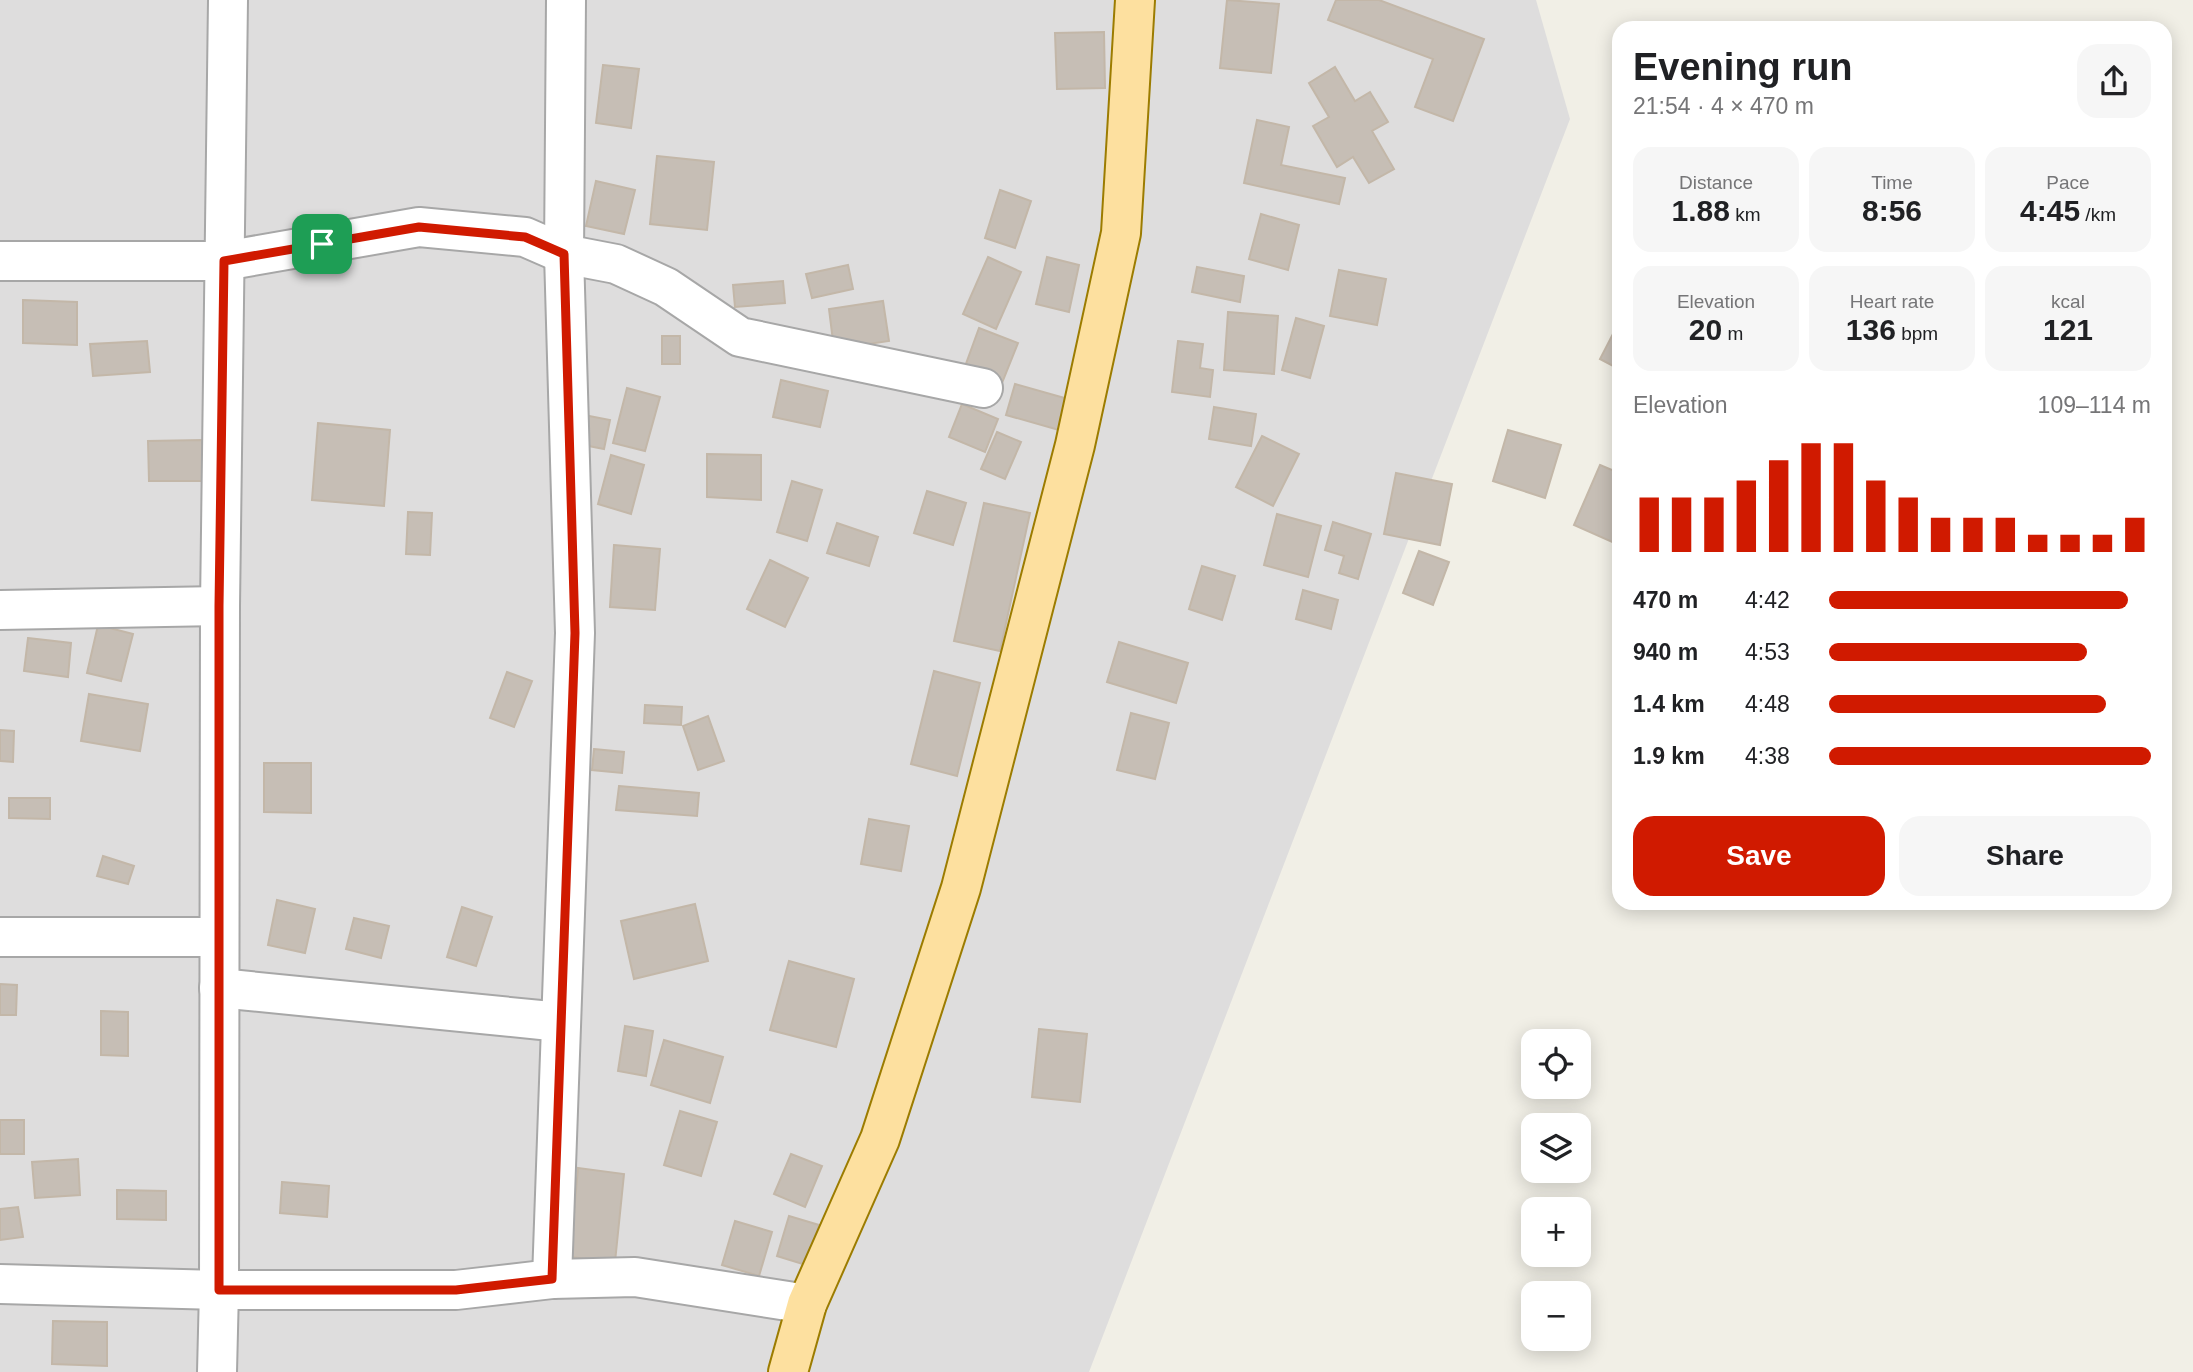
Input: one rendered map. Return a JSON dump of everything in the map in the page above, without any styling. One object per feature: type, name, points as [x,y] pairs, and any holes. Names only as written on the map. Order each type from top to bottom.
[{"type":"main road","points":[[788,1372],[807,1304],[880,1139],[961,888],[1075,445],[1121,233],[1135,0]]},
{"type":"street","points":[[217,1372],[219,606],[228,0]]},
{"type":"street","points":[[552,1279],[575,633],[564,254],[566,0]]},
{"type":"street","points":[[0,261],[224,261],[419,227],[525,237],[564,254],[615,264],[666,287],[740,337],[984,388]]},
{"type":"street","points":[[0,610],[219,606]]},
{"type":"street","points":[[0,937],[219,937]]},
{"type":"street","points":[[219,988],[561,1022]]},
{"type":"street","points":[[0,1284],[219,1290],[456,1290],[552,1279],[635,1277],[807,1304]]},
{"type":"shaded area","points":[[0,0],[1536,0],[1570,119],[1089,1372],[0,1372]]},
{"type":"building","points":[[1227,0],[1279,4],[1271,73],[1220,68]]},
{"type":"building","points":[[1336,0],[1379,0],[1484,39],[1453,121],[1415,107],[1433,59],[1328,20]]},
{"type":"building","points":[[1104,32],[1105,88],[1057,89],[1055,33]]},
{"type":"building","points":[[603,65],[639,69],[631,128],[596,123]]},
{"type":"building","points":[[1335,67],[1355,101],[1370,92],[1388,122],[1372,131],[1394,169],[1369,183],[1353,157],[1337,167],[1313,126],[1329,117],[1309,83]]},
{"type":"building","points":[[1257,120],[1289,127],[1281,165],[1345,178],[1339,204],[1244,183]]},
{"type":"building","points":[[657,156],[714,162],[707,230],[650,224]]},
{"type":"building","points":[[596,181],[635,190],[624,234],[586,226]]},
{"type":"building","points":[[1000,190],[1031,201],[1015,248],[985,238]]},
{"type":"building","points":[[1261,214],[1299,225],[1288,270],[1249,259]]},
{"type":"building","points":[[988,257],[1021,272],[996,329],[963,314]]},
{"type":"building","points":[[1047,257],[1079,265],[1069,312],[1036,304]]},
{"type":"building","points":[[848,265],[853,289],[812,298],[806,274]]},
{"type":"building","points":[[1197,267],[1244,276],[1240,302],[1192,292]]},
{"type":"building","points":[[1339,270],[1386,279],[1377,325],[1330,316]]},
{"type":"building","points":[[783,281],[785,303],[735,307],[733,285]]},
{"type":"building","points":[[23,300],[77,302],[77,345],[23,343]]},
{"type":"building","points":[[883,301],[889,341],[834,349],[829,309]]},
{"type":"building","points":[[1228,312],[1278,316],[1274,374],[1224,370]]},
{"type":"building","points":[[1296,318],[1324,326],[1310,378],[1282,370]]},
{"type":"building","points":[[979,328],[1018,343],[1000,388],[963,372]]},
{"type":"building","points":[[662,336],[680,336],[680,364],[662,364]]},
{"type":"building","points":[[1612,336],[1612,365],[1600,359]]},
{"type":"building","points":[[147,341],[150,372],[93,376],[90,344]]},
{"type":"building","points":[[1178,341],[1203,344],[1200,368],[1213,370],[1210,397],[1172,392]]},
{"type":"building","points":[[781,380],[828,391],[820,427],[773,417]]},
{"type":"building","points":[[1015,384],[1068,399],[1059,430],[1006,415]]},
{"type":"building","points":[[627,388],[660,397],[645,451],[613,443]]},
{"type":"building","points":[[962,404],[998,419],[985,452],[949,437]]},
{"type":"building","points":[[1214,407],[1256,414],[1251,446],[1209,439]]},
{"type":"building","points":[[579,414],[610,420],[604,449],[573,443]]},
{"type":"building","points":[[318,423],[390,430],[384,506],[312,500]]},
{"type":"building","points":[[1508,430],[1561,445],[1545,498],[1493,481]]},
{"type":"building","points":[[997,432],[1021,442],[1005,479],[981,469]]},
{"type":"building","points":[[1262,436],[1299,454],[1273,506],[1236,487]]},
{"type":"building","points":[[202,440],[202,481],[149,481],[148,441]]},
{"type":"building","points":[[707,454],[761,455],[761,500],[707,497]]},
{"type":"building","points":[[611,455],[644,465],[631,514],[598,504]]},
{"type":"building","points":[[1600,465],[1612,470],[1612,542],[1574,525]]},
{"type":"building","points":[[1396,473],[1452,484],[1440,545],[1384,534]]},
{"type":"building","points":[[792,481],[822,490],[807,541],[777,532]]},
{"type":"building","points":[[927,491],[966,503],[953,545],[914,533]]},
{"type":"building","points":[[984,503],[1030,513],[1000,651],[954,641]]},
{"type":"building","points":[[408,512],[432,513],[430,555],[406,554]]},
{"type":"building","points":[[1277,514],[1321,526],[1308,577],[1264,565]]},
{"type":"building","points":[[1333,522],[1371,534],[1358,579],[1339,573],[1344,556],[1325,550]]},
{"type":"building","points":[[837,523],[878,537],[869,566],[827,553]]},
{"type":"building","points":[[614,545],[660,549],[655,610],[610,607]]},
{"type":"building","points":[[1419,551],[1449,562],[1433,605],[1403,593]]},
{"type":"building","points":[[770,560],[808,578],[785,627],[747,609]]},
{"type":"building","points":[[1202,566],[1235,576],[1222,620],[1189,609]]},
{"type":"building","points":[[1303,590],[1338,600],[1331,629],[1296,619]]},
{"type":"building","points":[[98,625],[133,634],[121,681],[87,673]]},
{"type":"building","points":[[28,638],[71,643],[68,677],[24,671]]},
{"type":"building","points":[[1119,642],[1188,663],[1176,703],[1107,682]]},
{"type":"building","points":[[934,671],[980,683],[957,776],[911,764]]},
{"type":"building","points":[[507,672],[532,681],[514,727],[490,718]]},
{"type":"building","points":[[89,694],[148,704],[140,751],[81,741]]},
{"type":"building","points":[[645,705],[682,707],[681,725],[644,723]]},
{"type":"building","points":[[1131,713],[1169,723],[1155,779],[1117,770]]},
{"type":"building","points":[[708,716],[724,761],[698,770],[683,726]]},
{"type":"building","points":[[0,730],[14,731],[13,762],[0,761]]},
{"type":"building","points":[[594,749],[624,752],[622,773],[592,770]]},
{"type":"building","points":[[264,763],[311,763],[311,813],[264,812]]},
{"type":"building","points":[[619,786],[699,793],[697,816],[616,810]]},
{"type":"building","points":[[9,798],[50,798],[50,819],[9,818]]},
{"type":"building","points":[[869,819],[909,826],[901,871],[861,864]]},
{"type":"building","points":[[103,856],[134,866],[128,884],[97,876]]},
{"type":"building","points":[[277,900],[315,909],[305,953],[268,945]]},
{"type":"building","points":[[695,904],[708,961],[634,979],[621,921]]},
{"type":"building","points":[[462,907],[492,917],[476,966],[447,957]]},
{"type":"building","points":[[354,918],[389,926],[381,958],[346,949]]},
{"type":"building","points":[[789,961],[854,979],[836,1047],[770,1030]]},
{"type":"building","points":[[0,984],[17,985],[16,1015],[0,1015]]},
{"type":"building","points":[[101,1011],[128,1012],[128,1056],[101,1055]]},
{"type":"building","points":[[625,1026],[653,1031],[646,1076],[618,1071]]},
{"type":"building","points":[[1039,1029],[1087,1034],[1080,1102],[1032,1097]]},
{"type":"building","points":[[664,1040],[723,1057],[710,1103],[651,1085]]},
{"type":"building","points":[[680,1111],[717,1122],[701,1176],[664,1165]]},
{"type":"building","points":[[0,1120],[24,1120],[24,1154],[0,1154]]},
{"type":"building","points":[[791,1154],[822,1166],[805,1207],[774,1194]]},
{"type":"building","points":[[78,1159],[80,1195],[35,1198],[32,1162]]},
{"type":"building","points":[[578,1168],[624,1174],[615,1262],[570,1257]]},
{"type":"building","points":[[282,1182],[329,1186],[327,1217],[280,1213]]},
{"type":"building","points":[[117,1190],[166,1191],[166,1220],[117,1219]]},
{"type":"building","points":[[18,1207],[23,1237],[0,1240],[0,1209]]},
{"type":"building","points":[[789,1216],[819,1225],[806,1265],[777,1256]]},
{"type":"building","points":[[735,1221],[772,1232],[759,1276],[722,1265]]},
{"type":"building","points":[[53,1321],[107,1322],[107,1366],[52,1364]]},
{"type":"route","points":[[419,227],[525,237],[564,254],[575,633],[552,1279],[456,1290],[219,1290],[219,606],[224,261],[322,244],[419,227]]}]
